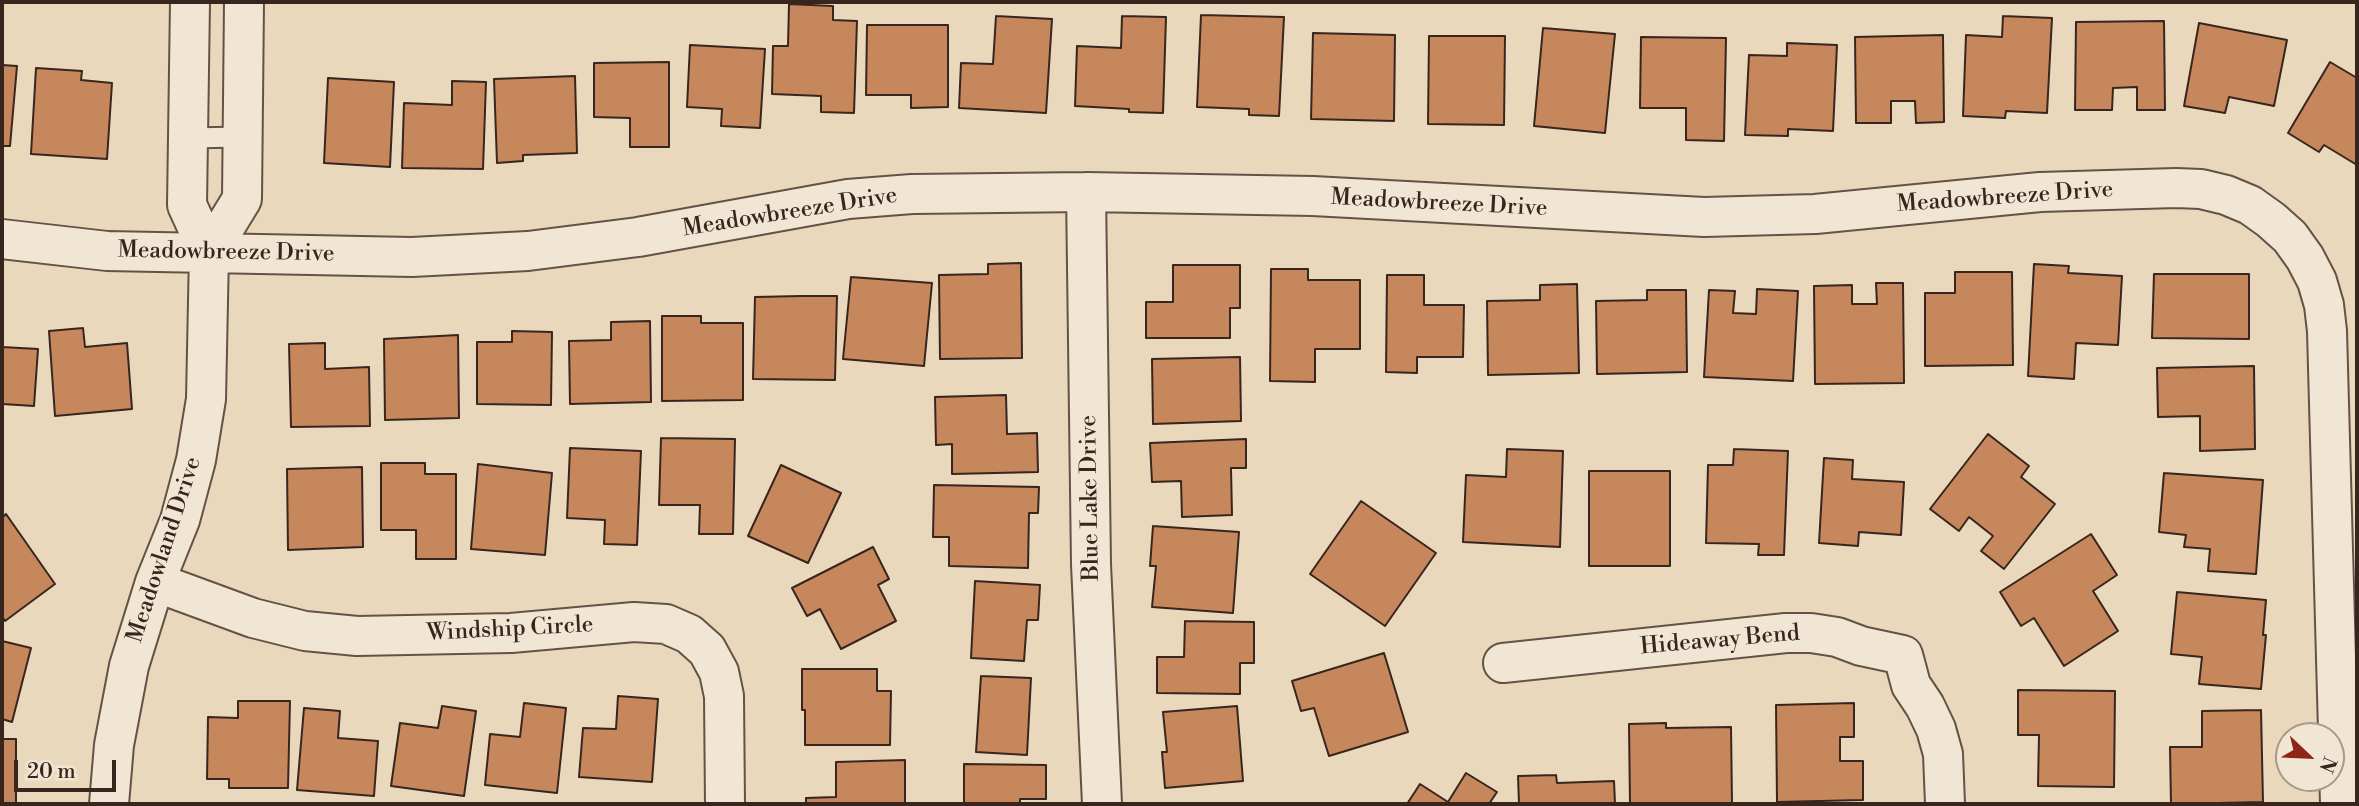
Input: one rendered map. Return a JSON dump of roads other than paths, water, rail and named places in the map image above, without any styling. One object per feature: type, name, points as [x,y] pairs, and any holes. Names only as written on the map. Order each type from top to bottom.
[{"type":"street","name":"Meadowland Drive","points":[[109,804],[114,745],[128,666],[155,582],[180,520],[196,460],[206,400],[209,253],[187,205],[190,2]]},
{"type":"street","points":[[209,253],[242,199],[244,2]]},
{"type":"street","name":"Meadowbreeze Drive","points":[[2,239],[107,251],[412,257],[528,251],[638,237],[848,199],[912,194],[1086,192],[1312,196],[1704,217],[1815,214],[2039,192],[2176,188],[2201,189],[2226,195],[2250,205],[2290,237],[2305,258],[2324,305],[2327,331],[2340,804]]},
{"type":"street","name":"Blue Lake Drive","points":[[1086,192],[1091,564],[1102,804]]},
{"type":"street","name":"Windship Circle","points":[[155,582],[253,618],[305,631],[357,636],[511,633],[634,622],[666,624],[688,634],[707,650],[719,672],[724,696],[725,804]]},
{"type":"street","name":"Hideaway Bend","points":[[1503,663],[1786,633],[1811,633],[1903,655],[1911,685],[1926,706],[1936,729],[1943,754],[1945,804]]},
{"type":"lane","points":[[188,138],[242,137]]}]
